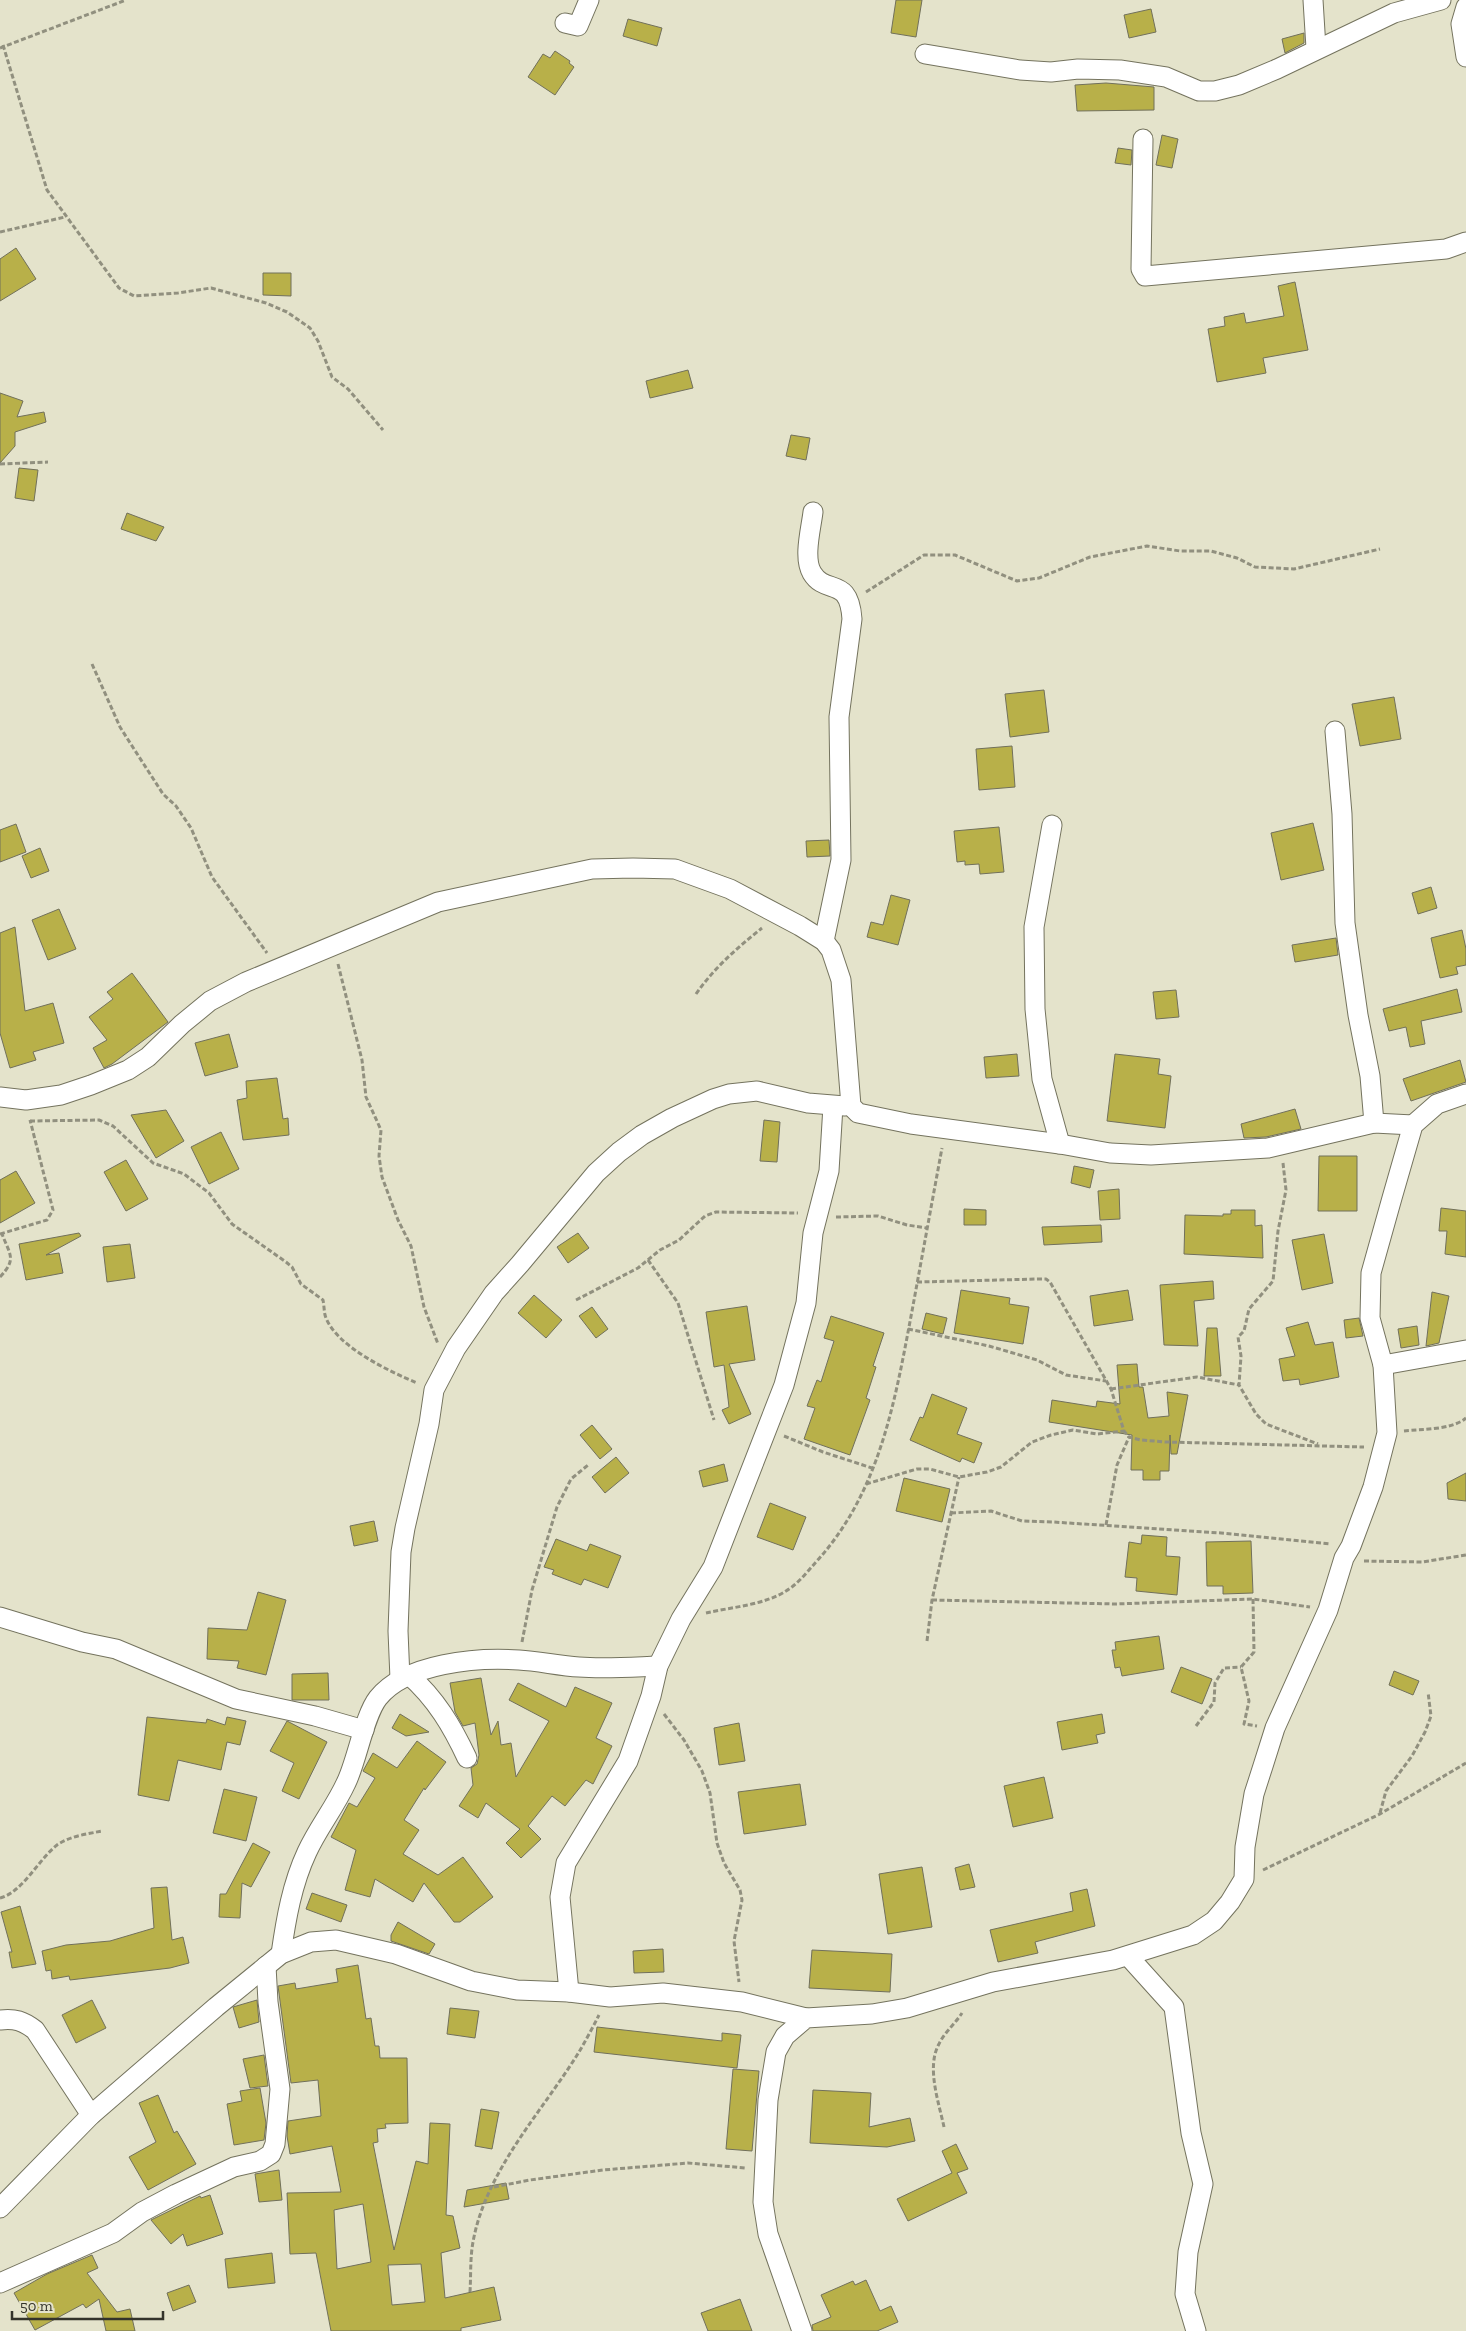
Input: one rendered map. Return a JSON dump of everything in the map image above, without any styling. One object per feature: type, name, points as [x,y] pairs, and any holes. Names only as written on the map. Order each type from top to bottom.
[{"type":"street","points":[[565,23],[578,26],[589,0]]},
{"type":"street","points":[[1313,0],[1316,48]]},
{"type":"street","points":[[924,54],[1020,70],[1051,72],[1078,69],[1120,70],[1166,77],[1199,91],[1215,91],[1238,85],[1277,69],[1316,48],[1394,13],[1441,0]]},
{"type":"street","points":[[1466,7],[1461,24],[1466,57]]},
{"type":"street","points":[[1143,140],[1141,269],[1145,276],[1446,249],[1466,242]]},
{"type":"street","points":[[813,512],[808,558],[812,574],[824,583],[842,591],[851,602],[852,619],[840,717],[841,860],[824,941]]},
{"type":"street","points":[[1335,731],[1342,814],[1345,922],[1358,1016],[1370,1076],[1374,1123]]},
{"type":"street","points":[[1052,825],[1034,927],[1035,1009],[1042,1079],[1060,1144]]},
{"type":"street","points":[[0,1097],[26,1100],[60,1095],[128,1070],[148,1057],[182,1024],[210,1001],[246,982],[438,902],[592,868],[675,869],[730,889],[824,941],[831,950],[841,980],[842,1106],[829,1171],[813,1233],[806,1302],[784,1385],[713,1567],[681,1619],[658,1666],[651,1696],[628,1761],[566,1863],[560,1897],[569,1992]]},
{"type":"street","points":[[467,1758],[435,1701],[405,1677],[398,1631],[401,1552],[404,1528],[429,1424],[434,1390],[446,1365],[494,1293],[596,1173],[619,1152],[642,1135],[695,1107],[730,1094],[757,1091],[808,1103],[842,1106],[861,1114],[945,1129],[1060,1144],[1110,1153],[1150,1155],[1278,1146],[1374,1123],[1413,1125]]},
{"type":"street","points":[[0,2208],[91,2115],[266,1966],[282,1954],[311,1942],[336,1940],[396,1954],[471,1981],[517,1990],[569,1992],[610,1997],[663,1993],[742,2002],[806,2018],[872,2014],[907,2008],[977,1986],[1128,1956],[1193,1935],[1214,1921],[1230,1902],[1244,1879],[1245,1847],[1254,1794],[1275,1728],[1328,1610],[1347,1552],[1373,1486],[1385,1440],[1383,1366],[1370,1318],[1371,1273],[1413,1125],[1437,1104],[1466,1094]]},
{"type":"street","points":[[1383,1366],[1466,1350]]},
{"type":"street","points":[[0,1617],[82,1642],[116,1649],[236,1698],[315,1716],[364,1730]]},
{"type":"street","points":[[282,1954],[290,1900],[307,1850],[348,1780],[376,1700],[405,1677],[450,1664],[485,1660],[519,1660],[580,1667],[658,1666]]},
{"type":"street","points":[[1128,1956],[1174,2007],[1191,2133],[1203,2184],[1188,2252],[1185,2294],[1196,2331]]},
{"type":"street","points":[[0,2283],[113,2233],[142,2212],[176,2194],[234,2167],[260,2161],[271,2154],[275,2144],[280,2089],[268,2002],[266,1966]]},
{"type":"street","points":[[0,2020],[10,2018],[23,2021],[35,2030],[91,2115]]},
{"type":"street","points":[[802,2331],[768,2234],[763,2202],[768,2100],[776,2052],[785,2036],[806,2018]]},
{"type":"path","points":[[126,0],[2,46],[47,190],[119,288],[134,296],[178,293],[211,288],[266,303],[287,312],[310,328],[318,341],[332,377],[348,389],[383,430]]},
{"type":"path","points":[[0,232],[65,217]]},
{"type":"path","points":[[0,464],[48,462]]},
{"type":"path","points":[[851,602],[924,555],[955,555],[1017,581],[1039,578],[1090,557],[1147,546],[1180,551],[1211,552],[1237,558],[1255,567],[1294,569],[1380,549]]},
{"type":"path","points":[[92,664],[120,727],[163,794],[176,806],[191,828],[212,877],[278,969]]},
{"type":"path","points":[[696,994],[706,979],[735,950],[779,915]]},
{"type":"path","points":[[333,946],[362,1060],[366,1096],[381,1130],[379,1156],[382,1177],[398,1220],[411,1246],[424,1307],[446,1365]]},
{"type":"path","points":[[0,1277],[11,1265],[12,1259],[1,1234],[47,1220],[53,1210],[26,1100]]},
{"type":"path","points":[[30,1121],[98,1120],[113,1126],[153,1163],[184,1174],[209,1193],[232,1224],[292,1267],[301,1284],[323,1300],[325,1316],[338,1335],[358,1352],[383,1368],[434,1390]]},
{"type":"path","points":[[681,1619],[776,1597],[794,1586],[824,1553],[848,1520],[887,1431],[945,1129]]},
{"type":"path","points":[[1278,1146],[1283,1164],[1286,1190],[1273,1281],[1249,1309],[1244,1331],[1238,1337],[1241,1356],[1239,1386],[1256,1414],[1266,1424],[1320,1445]]},
{"type":"path","points":[[576,1300],[638,1268],[679,1240],[704,1216],[710,1214],[730,1212],[760,1214],[819,1212],[838,1217],[878,1216],[907,1226],[927,1228]]},
{"type":"path","points":[[648,1260],[678,1303],[714,1420]]},
{"type":"path","points":[[917,1282],[1046,1279],[1055,1288],[1062,1306],[1111,1389],[1124,1431],[1129,1437],[1141,1440],[1351,1447],[1461,1423],[1466,1418]]},
{"type":"path","points":[[908,1329],[989,1346],[1037,1360],[1066,1375],[1106,1381]]},
{"type":"path","points":[[1111,1389],[1197,1377],[1239,1386]]},
{"type":"path","points":[[770,1422],[788,1440],[872,1468]]},
{"type":"path","points":[[865,1484],[917,1469],[930,1469],[959,1478],[1001,1467],[1032,1442],[1051,1435],[1072,1430],[1097,1434],[1124,1431]]},
{"type":"path","points":[[1106,1526],[1117,1465],[1129,1437]]},
{"type":"path","points":[[519,1660],[532,1590],[557,1508],[571,1479],[588,1465]]},
{"type":"path","points":[[927,1641],[932,1600],[959,1478]]},
{"type":"path","points":[[951,1512],[991,1511],[1022,1521],[1221,1533],[1347,1552],[1379,1562],[1422,1562],[1466,1555]]},
{"type":"path","points":[[932,1600],[1116,1604],[1253,1599],[1328,1610]]},
{"type":"path","points":[[1196,1726],[1214,1702],[1215,1682],[1224,1668],[1241,1667],[1254,1652],[1253,1599]]},
{"type":"path","points":[[1241,1667],[1249,1700],[1244,1724],[1275,1728]]},
{"type":"path","points":[[1380,1814],[1386,1791],[1412,1756],[1425,1732],[1430,1716],[1428,1692]]},
{"type":"path","points":[[651,1696],[684,1740],[702,1771],[710,1794],[717,1844],[724,1863],[740,1890],[742,1900],[734,1941],[742,2002]]},
{"type":"path","points":[[1244,1879],[1380,1814],[1466,1763]]},
{"type":"path","points":[[0,1898],[16,1890],[30,1872],[57,1845],[74,1837],[102,1831]]},
{"type":"path","points":[[944,2127],[935,2081],[935,2058],[939,2043],[954,2026],[977,1986]]},
{"type":"path","points":[[470,2292],[473,2242],[484,2206],[527,2128],[579,2052],[610,1997]]},
{"type":"path","points":[[493,2188],[530,2180],[603,2170],[688,2163],[764,2170]]},
{"type":"building","points":[[896,0],[922,0],[916,37],[891,33]]},
{"type":"building","points":[[1151,9],[1156,32],[1129,38],[1124,15]]},
{"type":"building","points":[[628,19],[662,28],[657,46],[623,36]]},
{"type":"building","points":[[1304,33],[1304,43],[1285,53],[1282,39]]},
{"type":"building","points":[[555,51],[570,61],[569,63],[574,67],[555,95],[528,77],[543,54],[550,58]]},
{"type":"building","points":[[1106,83],[1154,87],[1154,110],[1077,111],[1075,85]]},
{"type":"building","points":[[1162,135],[1178,139],[1172,168],[1156,165]]},
{"type":"building","points":[[1118,148],[1132,150],[1131,165],[1115,163]]},
{"type":"building","points":[[16,248],[36,279],[0,301],[0,259]]},
{"type":"building","points":[[263,273],[291,273],[291,296],[263,295]]},
{"type":"building","points":[[1295,282],[1308,350],[1263,358],[1266,373],[1217,382],[1208,329],[1225,326],[1224,317],[1244,313],[1246,323],[1284,316],[1278,286]]},
{"type":"building","points":[[688,370],[693,388],[650,398],[646,381]]},
{"type":"building","points":[[0,393],[23,401],[17,417],[44,412],[46,422],[15,432],[15,446],[0,463]]},
{"type":"building","points":[[791,435],[810,438],[806,460],[786,456]]},
{"type":"building","points":[[19,468],[38,470],[34,501],[15,498]]},
{"type":"building","points":[[127,513],[164,527],[156,541],[121,529]]},
{"type":"building","points":[[1044,690],[1049,732],[1010,737],[1005,694]]},
{"type":"building","points":[[1394,697],[1401,739],[1360,746],[1352,704]]},
{"type":"building","points":[[1012,746],[1015,787],[979,790],[976,749]]},
{"type":"building","points":[[1313,823],[1324,870],[1281,880],[1271,833]]},
{"type":"building","points":[[16,824],[26,852],[0,862],[0,830]]},
{"type":"building","points":[[999,827],[1004,872],[980,874],[979,864],[965,865],[965,861],[957,862],[954,831]]},
{"type":"building","points":[[829,840],[830,856],[807,857],[806,841]]},
{"type":"building","points":[[40,848],[49,871],[31,878],[22,856]]},
{"type":"building","points":[[1431,887],[1437,908],[1418,914],[1412,893]]},
{"type":"building","points":[[891,895],[910,900],[898,945],[867,937],[871,922],[883,925]]},
{"type":"building","points":[[59,909],[76,949],[48,960],[32,920]]},
{"type":"building","points":[[15,927],[25,1011],[53,1003],[64,1043],[33,1052],[36,1060],[10,1068],[0,1033],[0,933]]},
{"type":"building","points":[[1462,930],[1466,949],[1466,965],[1456,967],[1458,974],[1440,978],[1431,938]]},
{"type":"building","points":[[1336,938],[1338,955],[1295,962],[1292,945]]},
{"type":"building","points":[[132,973],[168,1022],[104,1068],[93,1048],[107,1040],[89,1017],[113,999],[107,992]]},
{"type":"building","points":[[1457,989],[1462,1012],[1421,1021],[1425,1044],[1410,1047],[1406,1027],[1389,1031],[1383,1009]]},
{"type":"building","points":[[1176,990],[1179,1017],[1156,1019],[1153,992]]},
{"type":"building","points":[[229,1034],[238,1067],[205,1076],[195,1043]]},
{"type":"building","points":[[1017,1054],[1019,1076],[986,1078],[984,1057]]},
{"type":"building","points":[[1115,1054],[1160,1059],[1158,1074],[1171,1076],[1165,1128],[1107,1121]]},
{"type":"building","points":[[1460,1060],[1466,1082],[1411,1101],[1403,1079]]},
{"type":"building","points":[[277,1078],[283,1119],[288,1118],[289,1135],[243,1140],[237,1100],[247,1098],[246,1081]]},
{"type":"building","points":[[1295,1109],[1301,1129],[1266,1137],[1244,1138],[1241,1124]]},
{"type":"building","points":[[166,1110],[184,1141],[156,1158],[131,1115]]},
{"type":"building","points":[[764,1120],[780,1122],[777,1162],[760,1161]]},
{"type":"building","points":[[221,1132],[239,1169],[209,1184],[191,1147]]},
{"type":"building","points":[[1319,1156],[1357,1156],[1357,1211],[1318,1211]]},
{"type":"building","points":[[126,1160],[148,1199],[126,1211],[104,1172]]},
{"type":"building","points":[[1074,1166],[1094,1170],[1090,1188],[1071,1183]]},
{"type":"building","points":[[16,1171],[35,1203],[0,1223],[0,1180]]},
{"type":"building","points":[[1119,1189],[1120,1219],[1100,1220],[1098,1191]]},
{"type":"building","points":[[1441,1208],[1466,1211],[1466,1257],[1445,1254],[1447,1231],[1439,1231]]},
{"type":"building","points":[[964,1209],[986,1210],[986,1225],[964,1225]]},
{"type":"building","points":[[1231,1210],[1255,1210],[1255,1226],[1262,1225],[1263,1258],[1184,1254],[1185,1215],[1223,1216],[1223,1214],[1231,1214]]},
{"type":"building","points":[[1101,1225],[1102,1242],[1044,1245],[1042,1227]]},
{"type":"building","points":[[79,1233],[81,1236],[46,1255],[59,1253],[63,1273],[26,1280],[19,1244]]},
{"type":"building","points":[[578,1233],[589,1248],[568,1263],[557,1247]]},
{"type":"building","points":[[1324,1234],[1333,1283],[1302,1290],[1292,1240]]},
{"type":"building","points":[[130,1244],[135,1278],[107,1282],[103,1247]]},
{"type":"building","points":[[1213,1281],[1214,1299],[1194,1301],[1198,1346],[1164,1345],[1160,1285]]},
{"type":"building","points":[[961,1290],[1010,1298],[1009,1304],[1029,1307],[1023,1344],[954,1333]]},
{"type":"building","points":[[1128,1290],[1133,1320],[1094,1326],[1090,1296]]},
{"type":"building","points":[[1432,1292],[1449,1296],[1439,1343],[1426,1346]]},
{"type":"building","points":[[534,1295],[562,1320],[546,1338],[518,1313]]},
{"type":"building","points":[[747,1306],[755,1360],[729,1364],[751,1414],[729,1424],[722,1410],[729,1407],[724,1365],[714,1367],[706,1312]]},
{"type":"building","points":[[592,1307],[608,1329],[596,1338],[579,1316]]},
{"type":"building","points":[[926,1313],[947,1318],[943,1334],[922,1329]]},
{"type":"building","points":[[831,1316],[884,1333],[873,1366],[876,1367],[866,1398],[870,1400],[850,1455],[804,1439],[815,1408],[807,1406],[817,1380],[821,1382],[834,1341],[824,1338]]},
{"type":"building","points":[[1359,1318],[1363,1336],[1346,1338],[1344,1320]]},
{"type":"building","points":[[1308,1322],[1315,1345],[1333,1342],[1339,1377],[1300,1385],[1299,1379],[1283,1381],[1279,1359],[1295,1356],[1286,1328]]},
{"type":"building","points":[[1417,1326],[1419,1345],[1401,1348],[1398,1329]]},
{"type":"building","points":[[1207,1328],[1217,1328],[1221,1376],[1204,1376]]},
{"type":"building","points":[[1137,1364],[1139,1387],[1143,1387],[1148,1418],[1169,1416],[1167,1392],[1188,1395],[1177,1454],[1171,1454],[1170,1435],[1169,1471],[1160,1471],[1160,1480],[1143,1480],[1143,1470],[1131,1470],[1132,1435],[1049,1422],[1052,1400],[1096,1407],[1097,1401],[1120,1404],[1117,1365]]},
{"type":"building","points":[[932,1394],[967,1408],[957,1434],[982,1443],[974,1463],[962,1458],[960,1462],[910,1440],[920,1417],[923,1418]]},
{"type":"building","points":[[592,1425],[612,1449],[600,1459],[580,1435]]},
{"type":"building","points":[[616,1457],[629,1473],[605,1493],[592,1477]]},
{"type":"building","points":[[724,1464],[728,1481],[703,1487],[699,1471]]},
{"type":"building","points":[[1466,1473],[1466,1501],[1448,1499],[1447,1483]]},
{"type":"building","points":[[904,1478],[950,1489],[942,1522],[896,1511]]},
{"type":"building","points":[[770,1503],[806,1517],[793,1550],[757,1537]]},
{"type":"building","points":[[374,1521],[378,1541],[354,1546],[350,1526]]},
{"type":"building","points":[[1142,1535],[1167,1537],[1166,1556],[1180,1557],[1177,1595],[1136,1591],[1137,1578],[1125,1577],[1129,1542],[1141,1544]]},
{"type":"building","points":[[556,1539],[587,1551],[590,1544],[621,1556],[608,1588],[584,1579],[581,1585],[552,1574],[554,1570],[544,1567]]},
{"type":"building","points":[[1251,1541],[1253,1593],[1223,1594],[1223,1586],[1207,1586],[1206,1542]]},
{"type":"building","points":[[258,1592],[286,1600],[266,1675],[237,1668],[239,1661],[207,1659],[208,1628],[247,1630]]},
{"type":"building","points":[[1159,1636],[1164,1669],[1122,1676],[1120,1667],[1115,1668],[1112,1650],[1116,1650],[1115,1642]]},
{"type":"building","points":[[1181,1667],[1212,1679],[1202,1704],[1171,1692]]},
{"type":"building","points":[[1394,1671],[1419,1681],[1413,1695],[1389,1685]]},
{"type":"building","points":[[328,1673],[329,1700],[292,1700],[292,1674]]},
{"type":"building","points":[[481,1678],[491,1735],[498,1721],[501,1745],[511,1743],[516,1777],[549,1721],[509,1700],[518,1683],[566,1707],[575,1687],[612,1703],[596,1738],[612,1746],[593,1784],[586,1780],[565,1806],[552,1796],[528,1826],[541,1839],[521,1858],[506,1843],[520,1829],[486,1803],[478,1818],[459,1806],[473,1785],[471,1768],[477,1764],[479,1755],[475,1723],[463,1726],[455,1712],[450,1683]]},
{"type":"building","points":[[400,1714],[429,1732],[406,1736],[392,1728]]},
{"type":"building","points":[[1102,1714],[1105,1733],[1096,1735],[1098,1743],[1062,1750],[1057,1722]]},
{"type":"building","points":[[147,1717],[206,1723],[207,1719],[225,1725],[227,1717],[246,1721],[240,1745],[227,1742],[221,1770],[178,1760],[169,1801],[138,1795]]},
{"type":"building","points":[[287,1721],[327,1742],[299,1799],[282,1791],[294,1763],[270,1751]]},
{"type":"building","points":[[739,1723],[745,1761],[719,1765],[714,1728]]},
{"type":"building","points":[[417,1741],[446,1762],[425,1790],[424,1788],[404,1820],[419,1830],[403,1854],[438,1875],[463,1857],[493,1897],[460,1922],[454,1922],[424,1883],[413,1902],[375,1879],[370,1897],[345,1890],[356,1850],[331,1837],[349,1803],[357,1807],[375,1778],[363,1771],[373,1753],[397,1768]]},
{"type":"building","points":[[1044,1777],[1053,1818],[1013,1827],[1004,1786]]},
{"type":"building","points":[[800,1784],[806,1825],[744,1834],[738,1792]]},
{"type":"building","points":[[224,1789],[257,1797],[246,1841],[213,1833]]},
{"type":"building","points":[[253,1843],[270,1852],[251,1887],[242,1883],[240,1918],[219,1917],[220,1894],[226,1894]]},
{"type":"building","points":[[969,1864],[975,1887],[960,1890],[955,1868]]},
{"type":"building","points":[[922,1867],[932,1927],[888,1934],[879,1874]]},
{"type":"building","points":[[167,1887],[172,1940],[183,1937],[189,1963],[170,1968],[70,1980],[69,1976],[52,1979],[51,1970],[46,1971],[42,1951],[66,1945],[110,1941],[154,1928],[151,1888]]},
{"type":"building","points":[[1087,1889],[1095,1926],[1035,1942],[1038,1953],[998,1962],[990,1930],[1073,1911],[1070,1893]]},
{"type":"building","points":[[312,1893],[347,1905],[341,1922],[306,1909]]},
{"type":"building","points":[[20,1906],[36,1964],[12,1968],[9,1952],[12,1952],[1,1912]]},
{"type":"building","points":[[398,1922],[435,1944],[429,1954],[391,1941],[391,1935]]},
{"type":"building","points":[[663,1949],[664,1972],[634,1973],[633,1951]]},
{"type":"building","points":[[812,1950],[892,1954],[890,1992],[809,1988]]},
{"type":"building","points":[[358,1965],[366,2019],[371,2018],[375,2046],[379,2046],[380,2058],[407,2058],[408,2123],[385,2124],[386,2128],[377,2129],[378,2142],[373,2143],[394,2250],[416,2161],[428,2164],[430,2123],[450,2124],[446,2215],[453,2216],[460,2248],[441,2253],[445,2298],[494,2287],[501,2320],[461,2328],[461,2331],[331,2331],[316,2253],[290,2254],[287,2193],[341,2192],[332,2146],[290,2154],[287,2136],[288,2121],[321,2116],[318,2080],[291,2083],[278,1986],[295,1983],[296,1989],[338,1982],[336,1969]],"holes":[[[363,2204],[371,2262],[337,2269],[334,2210]],[[421,2264],[425,2302],[392,2305],[388,2265]]]},
{"type":"building","points":[[92,2000],[106,2028],[76,2043],[62,2015]]},
{"type":"building","points":[[257,2000],[259,2022],[239,2028],[233,2007]]},
{"type":"building","points":[[450,2008],[479,2011],[475,2038],[447,2034]]},
{"type":"building","points":[[597,2027],[722,2041],[722,2033],[741,2035],[737,2068],[594,2052]]},
{"type":"building","points":[[264,2055],[268,2086],[250,2088],[243,2059]]},
{"type":"building","points":[[733,2069],[759,2071],[752,2151],[726,2149]]},
{"type":"building","points":[[260,2088],[266,2123],[264,2140],[234,2145],[227,2104],[242,2101],[240,2091]]},
{"type":"building","points":[[813,2090],[871,2093],[869,2127],[910,2118],[915,2141],[887,2147],[810,2143]]},
{"type":"building","points":[[158,2095],[174,2133],[177,2131],[196,2164],[148,2190],[129,2157],[156,2142],[139,2103]]},
{"type":"building","points":[[481,2109],[499,2112],[492,2149],[475,2146]]},
{"type":"building","points":[[956,2144],[968,2169],[957,2173],[967,2193],[908,2221],[897,2199],[952,2173],[942,2151]]},
{"type":"building","points":[[279,2170],[282,2200],[259,2202],[255,2174]]},
{"type":"building","points":[[506,2183],[509,2199],[464,2207],[467,2190]]},
{"type":"building","points":[[210,2195],[223,2234],[187,2246],[183,2234],[171,2244],[151,2220],[200,2196],[201,2198]]},
{"type":"building","points":[[272,2253],[275,2283],[228,2288],[225,2259]]},
{"type":"building","points":[[92,2255],[98,2268],[87,2273],[117,2312],[130,2309],[135,2331],[106,2331],[99,2299],[86,2308],[83,2304],[35,2330],[14,2293],[47,2274]]},
{"type":"building","points":[[866,2280],[880,2311],[891,2306],[898,2322],[877,2331],[813,2331],[812,2325],[831,2317],[821,2295],[853,2281],[855,2285]]},
{"type":"building","points":[[189,2285],[196,2302],[173,2311],[167,2293]]},
{"type":"building","points":[[740,2299],[752,2331],[708,2331],[701,2313]]}]
